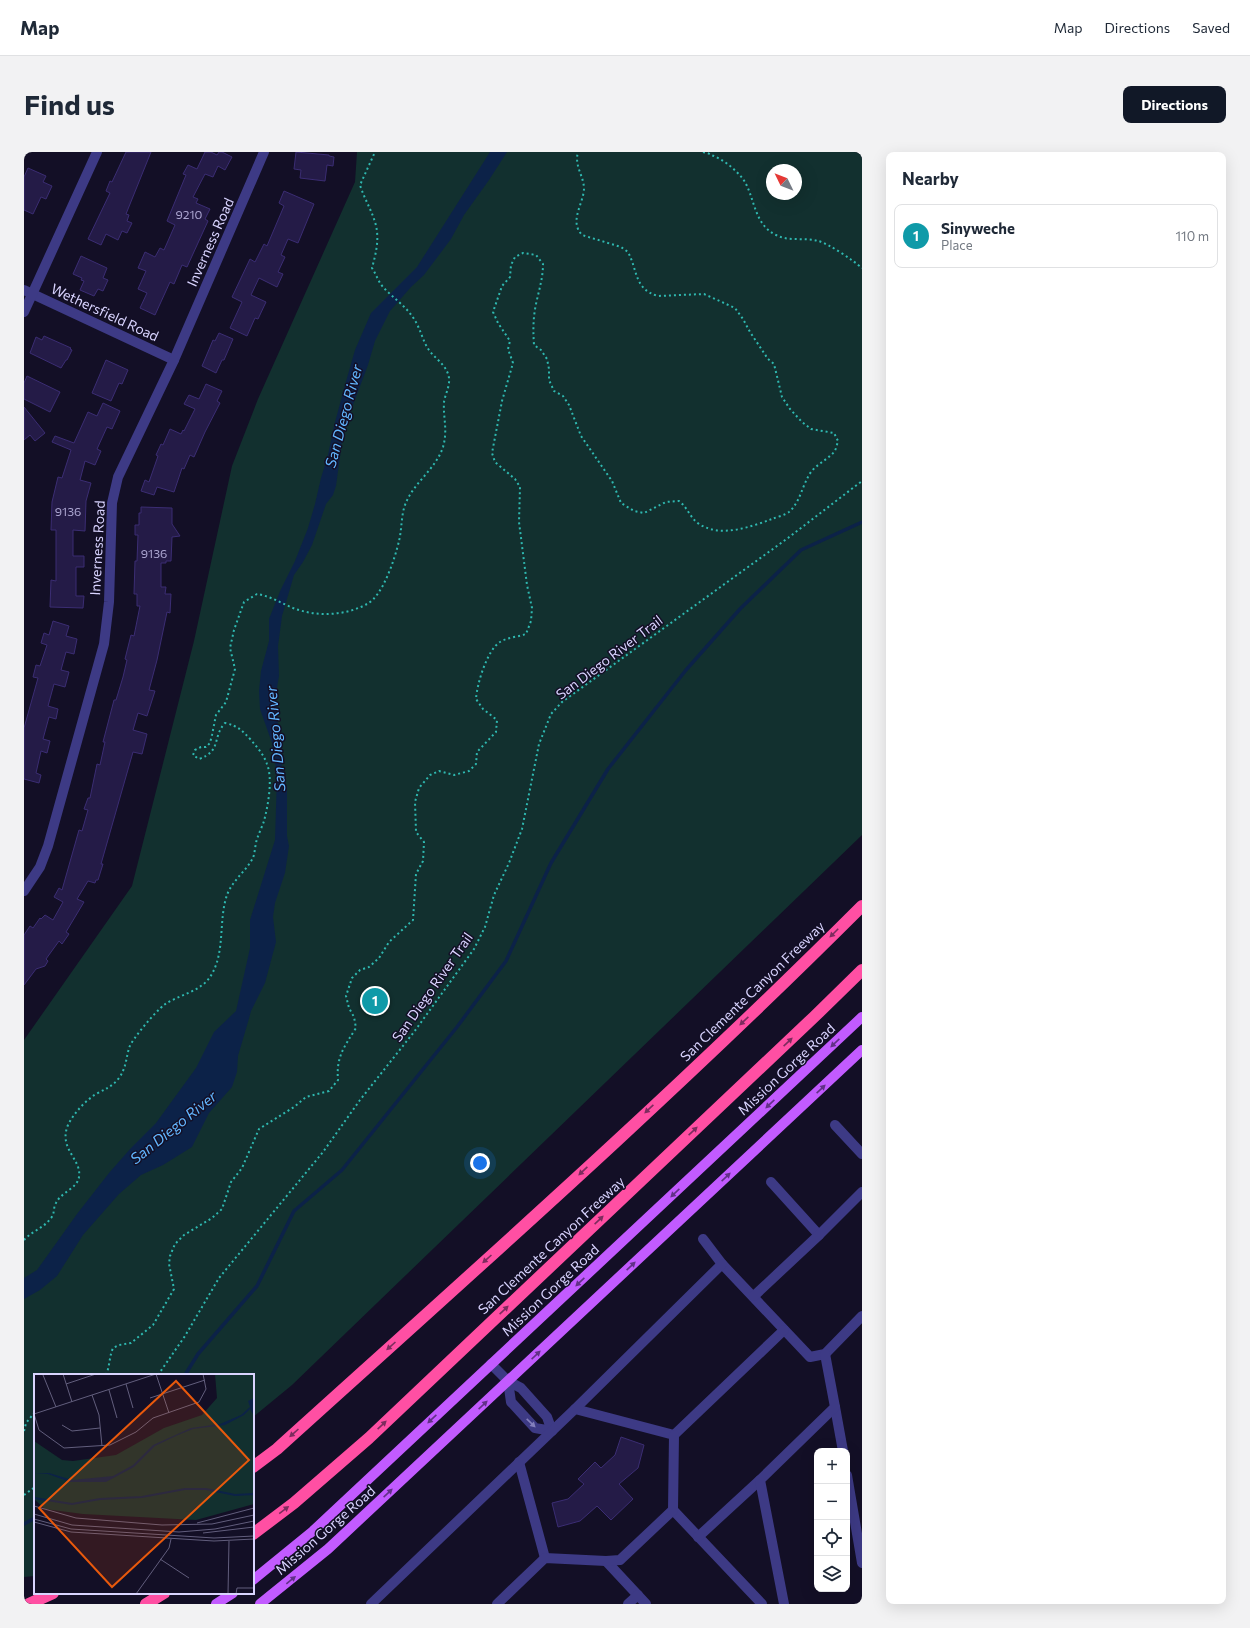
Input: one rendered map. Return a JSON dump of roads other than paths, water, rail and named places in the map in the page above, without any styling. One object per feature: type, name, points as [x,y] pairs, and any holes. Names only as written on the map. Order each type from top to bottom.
[{"type":"highway","name":"San Clemente Canyon Freeway","points":[[254,1466],[277,1449],[548,1203],[773,995],[862,906]]},
{"type":"highway","name":"San Clemente Canyon Freeway","points":[[254,1533],[294,1503],[368,1438],[862,970]]},
{"type":"highway","points":[[29,1604],[51,1594]]},
{"type":"highway","points":[[146,1604],[162,1594]]},
{"type":"main road","name":"Mission Gorge Road","points":[[254,1579],[313,1531],[862,1017]]},
{"type":"main road","name":"Mission Gorge Road","points":[[260,1604],[328,1549],[862,1050]]},
{"type":"main road","points":[[216,1604],[231,1594]]},
{"type":"street","points":[[24,312],[28,292],[97,152]]},
{"type":"street","name":"Inverness Road","points":[[24,891],[40,867],[48,846],[104,644],[108,602],[112,503],[118,477],[174,360],[264,152]]},
{"type":"street","name":"Wethersfield Road","points":[[28,292],[174,360]]},
{"type":"street","points":[[835,1125],[862,1154]]},
{"type":"street","points":[[771,1182],[819,1235]]},
{"type":"street","points":[[754,1296],[862,1192]]},
{"type":"street","points":[[703,1239],[722,1264],[754,1296],[810,1357],[825,1354],[862,1316]]},
{"type":"street","points":[[371,1604],[575,1409],[722,1264]]},
{"type":"street","points":[[762,1604],[673,1510],[674,1435],[784,1330]]},
{"type":"street","points":[[825,1354],[842,1448]]},
{"type":"street","points":[[491,1364],[508,1381],[521,1388],[548,1417],[552,1431]]},
{"type":"street","points":[[508,1381],[510,1402],[535,1428],[552,1431]]},
{"type":"street","points":[[698,1537],[760,1480],[835,1407]]},
{"type":"street","points":[[575,1409],[674,1435]]},
{"type":"street","points":[[519,1462],[545,1558]]},
{"type":"street","points":[[760,1480],[784,1604]]},
{"type":"street","points":[[849,1484],[862,1563]]},
{"type":"street","points":[[497,1604],[545,1558],[606,1561],[620,1560],[673,1510]]},
{"type":"street","points":[[606,1561],[646,1604]]},
{"type":"street","points":[[628,1604],[638,1595]]},
{"type":"water","name":"San Diego River","points":[[490,152],[507,152],[464,215],[451,239],[424,275],[411,287],[390,311],[375,341],[368,365],[344,426],[336,486],[333,495],[326,504],[312,545],[294,575],[282,616],[278,646],[279,676],[275,699],[282,742],[281,762],[287,789],[287,836],[289,846],[285,873],[275,903],[273,917],[276,942],[265,983],[251,1011],[238,1056],[237,1072],[232,1087],[209,1113],[192,1147],[163,1165],[141,1175],[119,1194],[83,1235],[57,1276],[40,1290],[24,1299],[24,1278],[37,1270],[77,1214],[109,1173],[156,1123],[196,1068],[214,1032],[236,1011],[250,948],[250,920],[275,840],[277,776],[272,743],[260,709],[259,691],[261,671],[269,641],[269,619],[308,528],[355,350],[371,313],[417,267]]},
{"type":"waterway","points":[[186,1374],[198,1354],[257,1286],[294,1211],[342,1170],[457,1027],[506,961],[551,863],[608,769],[686,670],[740,609],[801,550],[862,522]]},
{"type":"waterway","points":[[24,1524],[34,1519]]},
{"type":"place","name":"Sinyweche","points":[[375,1001]]}]
